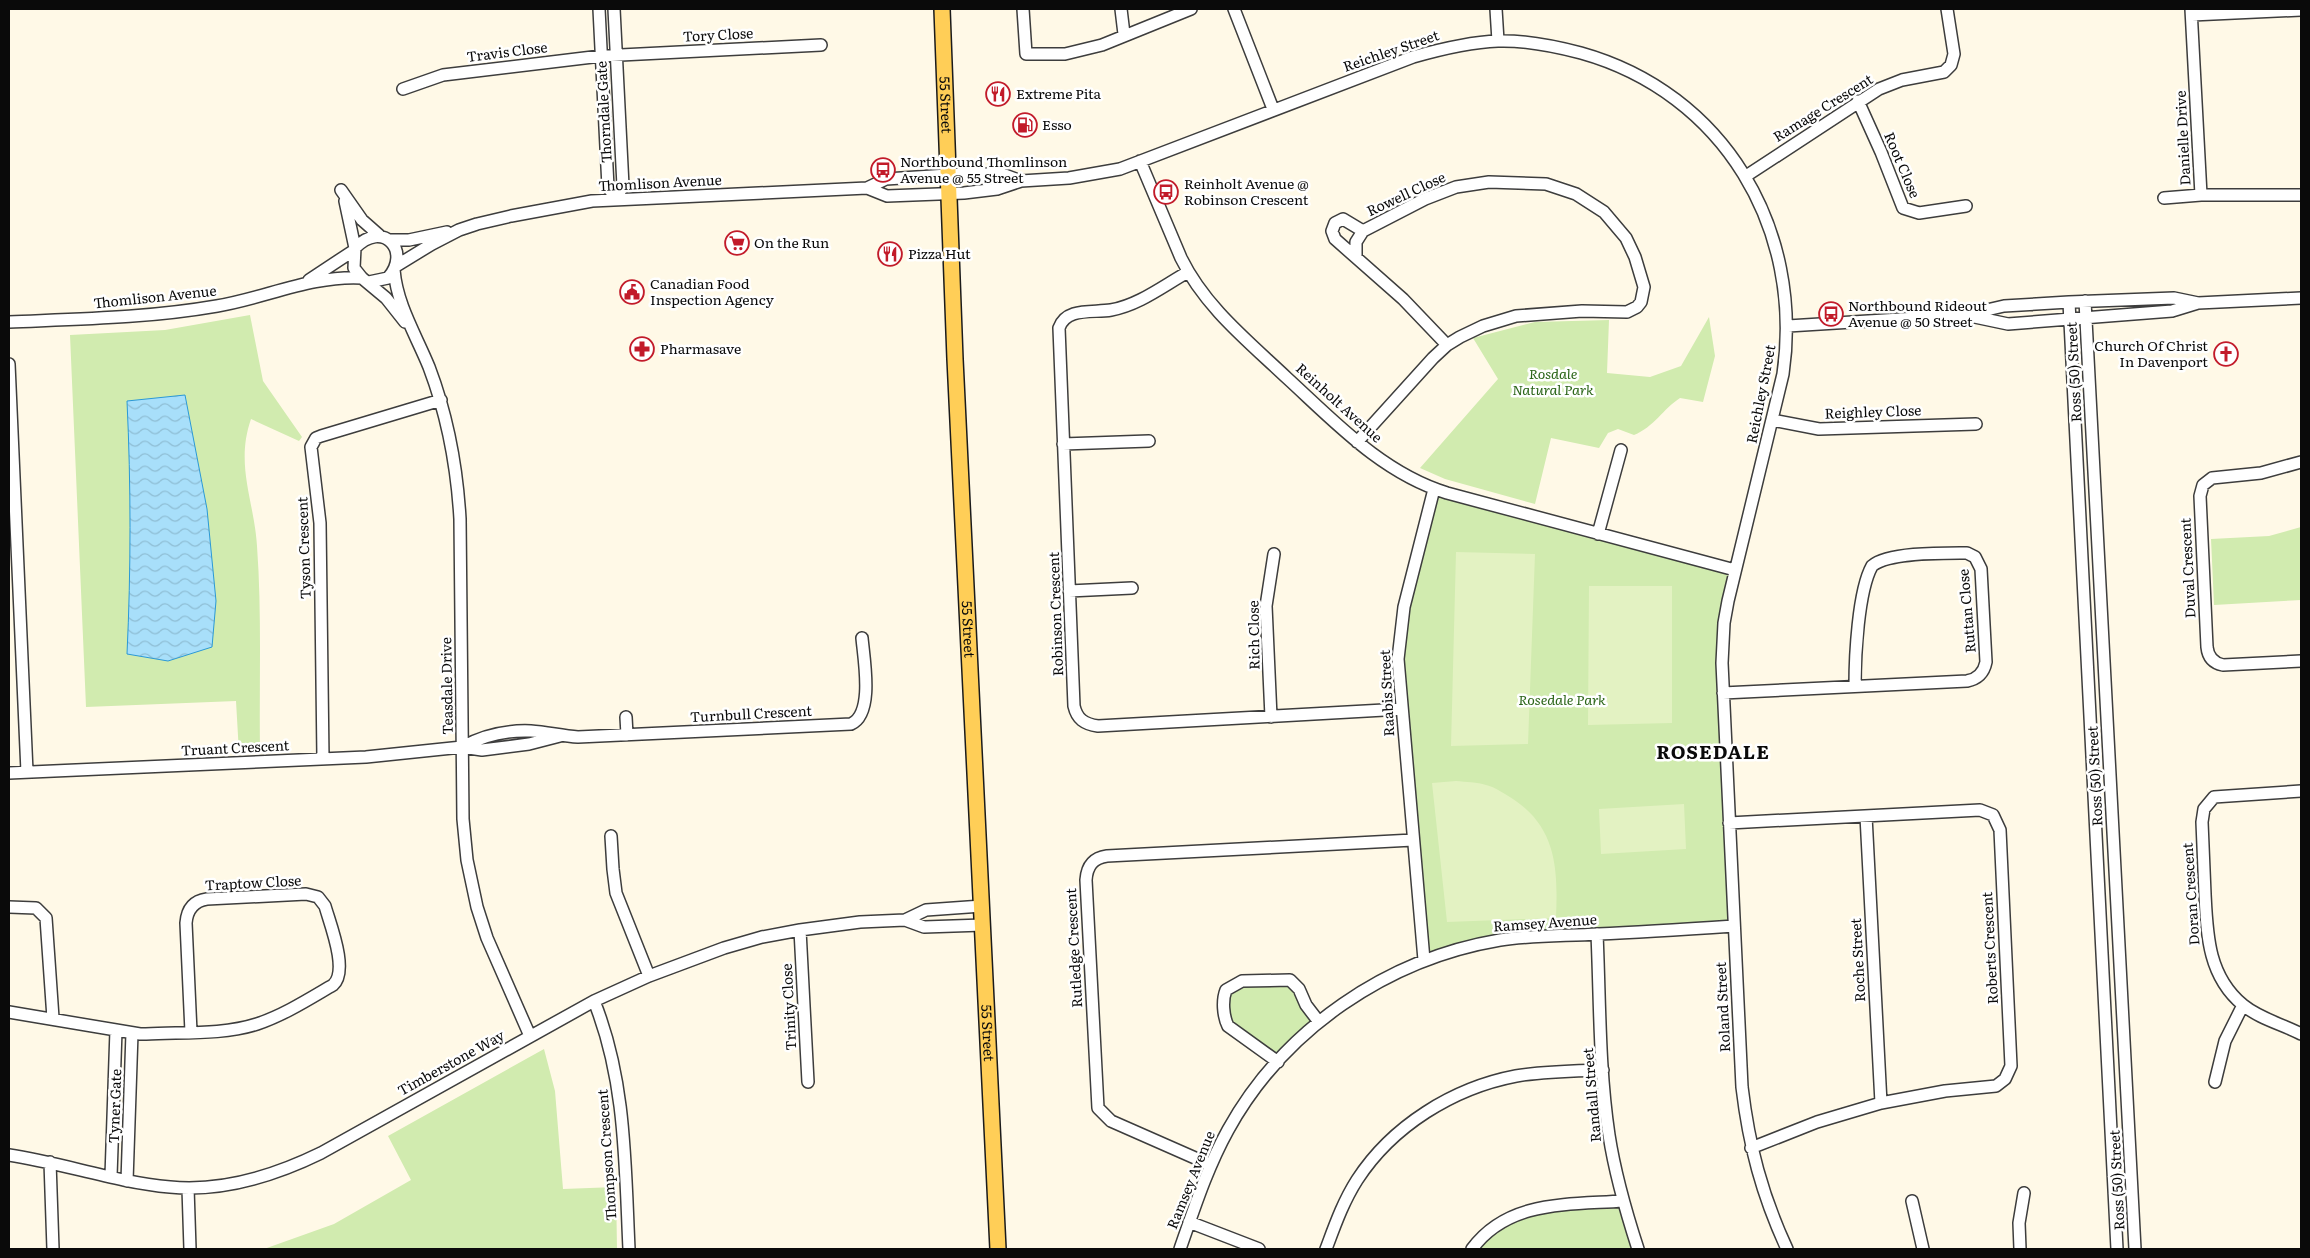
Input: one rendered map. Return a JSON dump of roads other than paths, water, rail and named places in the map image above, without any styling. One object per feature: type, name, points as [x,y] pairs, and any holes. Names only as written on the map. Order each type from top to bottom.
[{"type":"main road","name":"55 Street","points":[[942,9],[955,360],[998,1249]]},
{"type":"street","name":"Thorndale Gate","points":[[598,9],[608,187],[616,199],[623,186],[614,9]]},
{"type":"street","points":[[1023,9],[1026,54],[1065,54],[1102,45],[1124,34],[1190,9]]},
{"type":"street","points":[[1121,9],[1124,34]]},
{"type":"street","points":[[1234,9],[1273,109]]},
{"type":"street","points":[[1496,9],[1498,41]]},
{"type":"street","name":"Ramage Crescent","points":[[1746,176],[1858,101],[1890,84],[1910,78],[1940,74],[1948,70],[1954,54],[1947,9]]},
{"type":"street","points":[[2192,12],[2301,10]]},
{"type":"street","name":"Danielle Drive","points":[[2192,12],[2201,194],[2301,195]]},
{"type":"street","name":"Reichley Street","points":[[950,193],[997,190],[1021,181],[1085,176],[1120,169],[1413,57],[1450,47],[1498,41],[1536,43],[1563,48],[1601,59],[1634,73],[1676,100],[1702,121],[1746,176],[1762,207],[1774,238],[1785,291],[1788,326],[1783,374],[1735,570],[1723,630],[1723,694],[1726,756]]},
{"type":"street","name":"Tory Close","points":[[617,56],[821,45]]},
{"type":"street","name":"Travis Close","points":[[403,89],[443,75],[601,56],[617,56]]},
{"type":"street","name":"Root Close","points":[[1858,101],[1882,152],[1903,208],[1918,213],[1966,206]]},
{"type":"street","points":[[604,127],[620,126]]},
{"type":"street","name":"Reinholt Avenue","points":[[1140,161],[1188,272],[1222,317],[1357,442],[1402,473],[1434,490],[1735,570]]},
{"type":"street","name":"Reichley Street","points":[[949,174],[1002,174],[1021,181]]},
{"type":"street","name":"Thomlison Avenue","points":[[384,238],[410,240],[459,230],[511,216],[616,199],[867,188],[886,179],[949,174]]},
{"type":"street","name":"Rowell Close","points":[[1356,256],[1356,242],[1363,231],[1425,199],[1456,187],[1489,182],[1533,182],[1562,188],[1591,202],[1604,212],[1626,238],[1635,257],[1644,288],[1641,302],[1633,310],[1626,312],[1582,311],[1516,316],[1482,326],[1447,345],[1357,442]]},
{"type":"street","name":"Thomlison Avenue","points":[[867,188],[887,196],[950,193]]},
{"type":"street","points":[[343,193],[362,220],[384,238],[396,250],[395,268],[388,278],[365,280],[354,268],[354,250],[343,193]]},
{"type":"street","points":[[2164,198],[2201,194]]},
{"type":"street","points":[[1363,231],[1351,222],[1343,219],[1337,221],[1333,227],[1335,238],[1403,299],[1447,345]]},
{"type":"street","name":"Thomlison Avenue","points":[[395,268],[414,253],[459,230]]},
{"type":"street","points":[[354,250],[368,237],[384,238]]},
{"type":"street","name":"Thomlison Avenue","points":[[302,285],[354,250]]},
{"type":"street","name":"Teasdale Drive","points":[[395,268],[397,291],[440,400],[450,437],[459,495],[463,820],[468,860],[475,897],[496,963],[530,1036]]},
{"type":"street","name":"Robinson Crescent","points":[[1188,272],[1131,304],[1109,310],[1073,314],[1061,322],[1058,334],[1074,706],[1077,715],[1084,723],[1098,726],[1402,709]]},
{"type":"street","name":"Thomlison Avenue","points":[[9,322],[169,314],[229,304],[340,277],[365,280]]},
{"type":"street","name":"Teasdale Drive","points":[[365,280],[386,298],[413,332]]},
{"type":"street","points":[[1788,326],[1966,315],[2004,306],[2085,301],[2174,298],[2198,303]]},
{"type":"street","points":[[1966,315],[2008,324],[2172,311],[2198,303],[2301,298]]},
{"type":"street","name":"Ross (50) Street","points":[[2085,301],[2135,1249]]},
{"type":"street","name":"Ross (50) Street","points":[[2069,302],[2118,1249]]},
{"type":"street","points":[[9,364],[11,463],[27,772]]},
{"type":"street","name":"Tyson Crescent","points":[[323,759],[319,508],[311,459],[311,447],[321,436],[440,400]]},
{"type":"street","name":"Reighley Close","points":[[1772,420],[1819,429],[1976,424]]},
{"type":"street","points":[[1063,444],[1149,441]]},
{"type":"street","points":[[1598,534],[1621,450]]},
{"type":"street","name":"Duval Crescent","points":[[2301,462],[2261,473],[2212,478],[2203,485],[2200,496],[2207,647],[2210,658],[2214,662],[2223,665],[2301,662]]},
{"type":"street","name":"Raabis Street","points":[[1424,960],[1398,659],[1401,623],[1434,490]]},
{"type":"street","name":"Ruttan Close","points":[[1723,694],[1967,681],[1981,673],[1986,662],[1981,569],[1974,557],[1967,553],[1894,557],[1881,560],[1872,566],[1859,622],[1855,661],[1855,686]]},
{"type":"street","name":"Rich Close","points":[[1271,716],[1266,606],[1274,554]]},
{"type":"street","points":[[1069,591],[1132,588]]},
{"type":"street","name":"Turnbull Crescent","points":[[462,747],[482,750],[529,744],[560,736],[627,735],[851,724],[860,718],[865,702],[862,638]]},
{"type":"street","points":[[626,717],[627,735]]},
{"type":"street","name":"Truant Crescent","points":[[9,773],[372,757],[462,747]]},
{"type":"street","name":"Roland Street","points":[[1726,756],[1742,1087],[1751,1148],[1762,1188],[1787,1249]]},
{"type":"street","name":"Doran Crescent","points":[[2301,791],[2219,796],[2210,799],[2204,809],[2202,822],[2209,948],[2220,976],[2242,1005],[2301,1034]]},
{"type":"street","name":"Roberts Crescent","points":[[1729,823],[1985,811],[1993,815],[1998,825],[2001,856],[2010,1072],[2005,1079],[1996,1086],[1945,1091],[1880,1102],[1817,1122],[1751,1148]]},
{"type":"street","name":"Roche Street","points":[[1866,816],[1880,1102]]},
{"type":"street","points":[[612,836],[612,868],[616,893],[649,976]]},
{"type":"street","name":"Rutledge Crescent","points":[[1211,1165],[1111,1121],[1098,1108],[1086,880],[1091,864],[1098,858],[1107,856],[1413,840]]},
{"type":"street","name":"Traptow Close","points":[[9,1012],[132,1033],[191,1032],[227,1030],[255,1025],[280,1014],[336,982],[341,966],[323,902],[318,897],[306,894],[207,899],[201,900],[192,906],[186,916],[191,1032]]},
{"type":"street","name":"Timberstone Way","points":[[906,920],[926,910],[982,906]]},
{"type":"street","points":[[9,908],[36,908],[46,918],[53,1018]]},
{"type":"street","name":"Timberstone Way","points":[[9,1155],[50,1162],[127,1181],[188,1188],[244,1181],[275,1173],[298,1164],[594,1001],[649,976],[724,948],[762,937],[860,922],[906,920],[924,927],[983,924]]},
{"type":"street","name":"Ramsey Avenue","points":[[1180,1249],[1211,1165],[1238,1112],[1278,1062],[1319,1022],[1361,992],[1424,960],[1501,940],[1734,926]]},
{"type":"street","name":"Trinity Close","points":[[800,930],[808,1082]]},
{"type":"street","name":"Randall Street","points":[[1597,934],[1603,1070],[1609,1135],[1623,1201],[1638,1249]]},
{"type":"street","points":[[1278,1062],[1232,1029],[1226,1022],[1224,995],[1230,986],[1242,982],[1290,980],[1296,985],[1306,1005],[1319,1022]]},
{"type":"street","name":"Thompson Crescent","points":[[594,1001],[608,1040],[618,1090],[624,1143],[629,1249]]},
{"type":"street","points":[[2215,1082],[2225,1040],[2242,1005]]},
{"type":"street","name":"Tyner Gate","points":[[111,1176],[116,1030]]},
{"type":"street","name":"Tyner Gate","points":[[127,1181],[132,1033]]},
{"type":"street","points":[[1326,1249],[1340,1212],[1358,1179],[1385,1146],[1431,1109],[1470,1090],[1507,1078],[1538,1073],[1603,1070]]},
{"type":"street","points":[[50,1162],[54,1249]]},
{"type":"street","points":[[188,1188],[190,1249]]},
{"type":"street","points":[[2020,1249],[2019,1223],[2024,1193]]},
{"type":"street","points":[[1472,1249],[1501,1221],[1524,1211],[1551,1206],[1623,1201]]},
{"type":"street","points":[[1912,1201],[1923,1249]]},
{"type":"street","points":[[1190,1222],[1259,1249]]},
{"type":"water","points":[[185,395],[207,509],[216,601],[212,647],[168,661],[127,654],[130,528],[127,401]]},
{"type":"place","name":"Extreme Pita","points":[[998,94]]},
{"type":"place","name":"Esso","points":[[1025,125]]},
{"type":"place","name":"Northbound Thomlinson Avenue @ 55 Street","points":[[883,170]]},
{"type":"place","name":"Reinholt Avenue @ Robinson Crescent","points":[[1166,192]]},
{"type":"place","name":"On the Run","points":[[737,243]]},
{"type":"place","name":"Pizza Hut","points":[[890,254]]},
{"type":"place","name":"Canadian Food Inspection Agency","points":[[632,292]]},
{"type":"place","name":"Northbound Rideout Avenue @ 50 Street","points":[[1831,314]]},
{"type":"place","name":"Pharmasave","points":[[642,349]]},
{"type":"place","name":"Church Of Christ In Davenport","points":[[2226,354]]},
{"type":"district","name":"ROSEDALE","points":[[1713,752]]},
{"type":"park label","name":"Rosdale Natural Park","points":[[1553,382]]},
{"type":"park label","name":"Rosedale Park","points":[[1562,700]]}]
